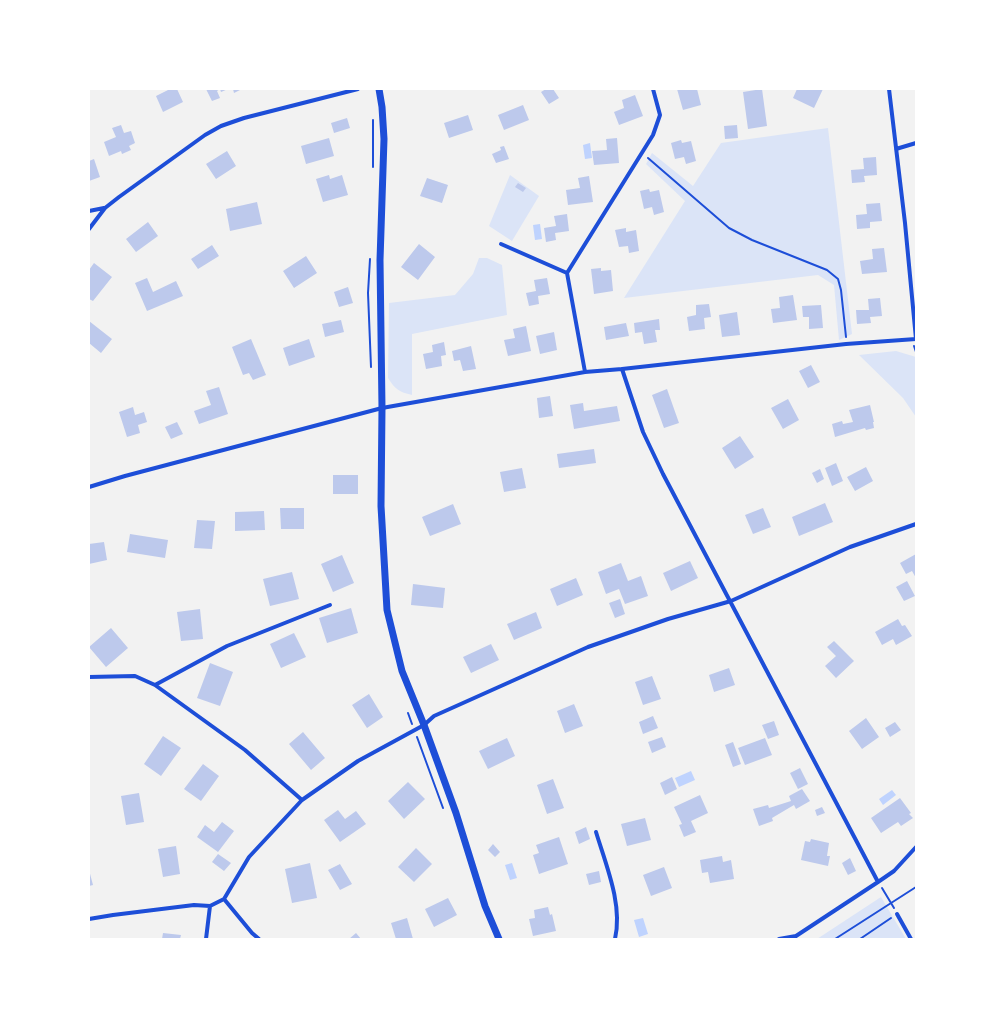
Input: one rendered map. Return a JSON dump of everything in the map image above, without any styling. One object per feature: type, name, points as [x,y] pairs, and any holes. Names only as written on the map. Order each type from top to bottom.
[{"type":"street","points":[[89,229],[105,208],[205,135],[221,126],[244,118],[358,89]]},
{"type":"street","points":[[379,89],[384,139],[380,260],[382,408],[381,506],[387,610],[402,671],[424,725],[456,813],[486,906],[499,939]]},
{"type":"street","points":[[585,372],[567,273],[653,135],[660,115],[653,89]]},
{"type":"street","points":[[89,487],[382,408],[585,372],[846,344],[916,339],[889,89]]},
{"type":"street","points":[[896,149],[916,143]]},
{"type":"street","points":[[89,211],[105,208]]},
{"type":"street","points":[[501,244],[567,273]]},
{"type":"street","points":[[622,369],[643,432],[663,474],[878,882]]},
{"type":"street","points":[[89,920],[113,915],[194,905],[210,906],[224,899],[248,857],[302,800],[358,761],[424,725],[434,716],[588,647],[668,619],[731,601],[850,547],[916,524]]},
{"type":"street","points":[[155,685],[227,646],[330,605]]},
{"type":"street","points":[[89,677],[135,676],[155,685],[245,750],[302,800]]},
{"type":"street","points":[[596,832],[614,890],[617,923],[615,939]]},
{"type":"street","points":[[779,939],[796,936],[878,882],[894,871],[916,847]]},
{"type":"street","points":[[224,899],[252,933],[259,939]]},
{"type":"street","points":[[206,939],[210,906]]},
{"type":"street","points":[[898,914],[911,939]]},
{"type":"path","points":[[373,174],[372,121],[382,107]]},
{"type":"path","points":[[642,153],[729,228],[752,240],[827,270],[838,279],[842,290],[846,344]]},
{"type":"path","points":[[370,256],[368,293],[371,373]]},
{"type":"path","points":[[406,708],[445,812]]},
{"type":"path","points":[[835,939],[916,887]]},
{"type":"path","points":[[860,939],[898,914],[883,891]]},
{"type":"shaded area","points":[[828,128],[852,334],[839,340],[834,285],[818,275],[624,298],[685,201],[646,164],[652,153],[693,186],[721,143]]},
{"type":"shaded area","points":[[510,175],[539,196],[512,241],[489,226]]},
{"type":"shaded area","points":[[479,258],[487,258],[502,265],[507,315],[412,334],[412,395],[404,393],[395,387],[388,378],[389,303],[455,295],[473,274]]},
{"type":"shaded area","points":[[896,351],[916,357],[916,417],[903,398],[859,355]]},
{"type":"shaded area","points":[[881,897],[906,939],[817,939]]},
{"type":"water","points":[[590,143],[592,158],[585,159],[583,145]]},
{"type":"water","points":[[540,224],[542,239],[535,240],[533,225]]},
{"type":"water","points":[[691,771],[695,780],[679,787],[675,778]]},
{"type":"water","points":[[892,790],[896,795],[883,805],[879,799]]},
{"type":"water","points":[[512,863],[517,878],[510,880],[505,865]]},
{"type":"water","points":[[643,918],[648,934],[639,937],[634,920]]},
{"type":"building","points":[[170,89],[177,89],[183,102],[163,112],[156,96]]},
{"type":"building","points":[[206,89],[220,89],[217,91],[220,98],[212,101]]},
{"type":"building","points":[[220,89],[228,89],[221,92]]},
{"type":"building","points":[[233,89],[242,89],[234,93]]},
{"type":"building","points":[[546,89],[553,89],[559,98],[549,104],[541,92]]},
{"type":"building","points":[[677,89],[697,89],[701,105],[683,110]]},
{"type":"building","points":[[762,89],[767,126],[748,129],[743,92]]},
{"type":"building","points":[[797,89],[823,89],[814,108],[793,98]]},
{"type":"building","points":[[635,95],[643,116],[619,125],[614,112],[624,108],[622,100]]},
{"type":"building","points":[[523,105],[529,120],[504,130],[498,115]]},
{"type":"building","points":[[468,115],[473,130],[449,138],[444,123]]},
{"type":"building","points":[[347,118],[350,128],[334,133],[331,123]]},
{"type":"building","points":[[121,125],[124,133],[131,131],[135,143],[129,146],[131,150],[122,154],[121,151],[109,156],[104,142],[116,137],[112,128]]},
{"type":"building","points":[[737,125],[738,138],[725,139],[724,126]]},
{"type":"building","points":[[329,138],[334,156],[306,164],[301,146]]},
{"type":"building","points":[[617,138],[619,163],[594,165],[592,151],[607,150],[606,139]]},
{"type":"building","points":[[681,140],[682,143],[691,141],[696,161],[686,164],[684,157],[675,159],[671,143]]},
{"type":"building","points":[[504,146],[509,159],[496,163],[492,154],[501,150],[500,147]]},
{"type":"building","points":[[227,151],[236,166],[216,179],[206,164]]},
{"type":"building","points":[[876,157],[877,175],[864,176],[865,182],[852,183],[851,170],[864,169],[863,158]]},
{"type":"building","points":[[94,159],[100,177],[89,181],[89,161]]},
{"type":"building","points":[[329,175],[330,179],[342,175],[348,195],[323,202],[316,179]]},
{"type":"building","points":[[589,176],[593,202],[568,205],[566,190],[580,188],[578,178]]},
{"type":"building","points":[[427,178],[448,185],[442,203],[420,196]]},
{"type":"building","points":[[518,183],[526,188],[523,192],[515,187]]},
{"type":"building","points":[[649,189],[650,192],[659,190],[664,212],[654,215],[652,207],[644,209],[640,191]]},
{"type":"building","points":[[257,202],[262,224],[230,231],[226,209]]},
{"type":"building","points":[[880,203],[882,221],[870,222],[870,228],[857,229],[856,215],[867,214],[866,204]]},
{"type":"building","points":[[567,214],[569,231],[555,233],[556,240],[546,242],[544,228],[556,226],[554,216]]},
{"type":"building","points":[[148,222],[158,236],[136,252],[126,239]]},
{"type":"building","points":[[626,228],[626,232],[636,230],[639,251],[629,253],[628,246],[619,247],[615,230]]},
{"type":"building","points":[[419,244],[435,257],[418,280],[401,267]]},
{"type":"building","points":[[212,245],[219,256],[198,269],[191,259]]},
{"type":"building","points":[[884,248],[887,272],[862,274],[860,261],[873,259],[872,249]]},
{"type":"building","points":[[306,256],[317,273],[294,288],[283,271]]},
{"type":"building","points":[[94,263],[112,277],[93,301],[89,299],[89,270]]},
{"type":"building","points":[[601,268],[601,271],[611,270],[613,291],[594,294],[591,269]]},
{"type":"building","points":[[147,278],[153,292],[176,281],[183,296],[147,311],[135,283]]},
{"type":"building","points":[[547,278],[550,294],[538,296],[539,304],[529,306],[526,293],[536,291],[534,280]]},
{"type":"building","points":[[348,287],[353,303],[339,307],[334,292]]},
{"type":"building","points":[[793,295],[797,320],[773,323],[771,309],[780,308],[779,297]]},
{"type":"building","points":[[880,298],[882,316],[870,317],[871,323],[857,324],[856,310],[869,310],[868,299]]},
{"type":"building","points":[[709,304],[711,317],[704,318],[705,329],[689,331],[687,317],[696,315],[696,305]]},
{"type":"building","points":[[821,305],[823,328],[809,329],[809,317],[803,317],[802,306]]},
{"type":"building","points":[[737,312],[740,335],[722,337],[719,315]]},
{"type":"building","points":[[659,319],[660,330],[655,330],[657,342],[644,344],[642,332],[635,333],[634,323]]},
{"type":"building","points":[[341,320],[344,332],[325,337],[322,324]]},
{"type":"building","points":[[89,321],[112,339],[101,353],[89,343]]},
{"type":"building","points":[[626,323],[629,336],[606,340],[604,327]]},
{"type":"building","points":[[526,326],[531,351],[508,356],[504,340],[515,338],[513,329]]},
{"type":"building","points":[[554,332],[557,350],[540,354],[536,336]]},
{"type":"building","points":[[251,339],[266,375],[253,380],[249,373],[243,375],[232,347]]},
{"type":"building","points":[[309,339],[315,357],[289,366],[283,348]]},
{"type":"building","points":[[444,342],[446,355],[441,356],[442,366],[426,369],[423,354],[433,352],[432,345]]},
{"type":"building","points":[[471,346],[476,369],[463,371],[460,360],[454,361],[452,351]]},
{"type":"building","points":[[811,365],[820,382],[808,388],[799,371]]},
{"type":"building","points":[[219,387],[228,414],[199,424],[194,411],[211,405],[206,391]]},
{"type":"building","points":[[667,389],[679,423],[664,428],[652,395]]},
{"type":"building","points":[[550,396],[553,416],[539,418],[537,398]]},
{"type":"building","points":[[788,399],[799,420],[783,429],[771,408]]},
{"type":"building","points":[[583,403],[584,411],[617,406],[620,421],[574,429],[570,405]]},
{"type":"building","points":[[870,405],[874,428],[866,430],[865,428],[835,437],[832,424],[842,421],[843,424],[853,422],[849,410]]},
{"type":"building","points":[[133,407],[135,415],[144,412],[147,422],[138,425],[140,433],[127,437],[119,412]]},
{"type":"building","points":[[177,422],[183,434],[171,439],[165,427]]},
{"type":"building","points":[[740,436],[754,457],[735,469],[722,448]]},
{"type":"building","points":[[594,449],[596,463],[559,468],[557,454]]},
{"type":"building","points":[[836,463],[843,481],[832,486],[825,468]]},
{"type":"building","points":[[866,467],[873,481],[855,491],[847,477]]},
{"type":"building","points":[[522,468],[526,488],[504,492],[500,472]]},
{"type":"building","points":[[820,469],[824,479],[817,483],[812,473]]},
{"type":"building","points":[[333,475],[358,475],[358,494],[333,494]]},
{"type":"building","points":[[825,503],[833,522],[799,536],[792,517]]},
{"type":"building","points":[[453,504],[461,524],[430,536],[422,517]]},
{"type":"building","points":[[280,508],[304,508],[304,529],[281,529]]},
{"type":"building","points":[[763,508],[771,527],[753,534],[745,515]]},
{"type":"building","points":[[264,511],[265,530],[235,531],[235,512]]},
{"type":"building","points":[[197,520],[215,521],[212,549],[194,548]]},
{"type":"building","points":[[130,534],[168,540],[165,558],[127,552]]},
{"type":"building","points":[[104,542],[107,560],[89,564],[89,544]]},
{"type":"building","points":[[916,554],[916,578],[912,571],[906,574],[900,563]]},
{"type":"building","points":[[342,555],[354,583],[333,592],[321,564]]},
{"type":"building","points":[[690,561],[698,578],[671,591],[663,573]]},
{"type":"building","points":[[621,563],[628,581],[641,576],[648,596],[625,604],[619,589],[606,594],[598,572]]},
{"type":"building","points":[[292,572],[299,599],[270,606],[263,579]]},
{"type":"building","points":[[576,578],[583,595],[557,606],[550,589]]},
{"type":"building","points":[[907,581],[915,596],[904,601],[896,587]]},
{"type":"building","points":[[413,584],[445,588],[443,608],[411,605]]},
{"type":"building","points":[[620,599],[625,614],[615,618],[609,603]]},
{"type":"building","points":[[351,608],[358,633],[327,643],[319,618]]},
{"type":"building","points":[[200,609],[203,639],[181,641],[177,612]]},
{"type":"building","points":[[536,612],[542,628],[514,640],[507,624]]},
{"type":"building","points":[[898,619],[902,626],[905,625],[912,636],[896,645],[893,639],[882,645],[875,632]]},
{"type":"building","points":[[111,628],[128,648],[106,667],[89,647]]},
{"type":"building","points":[[294,633],[306,657],[281,668],[270,644]]},
{"type":"building","points":[[834,641],[854,661],[836,678],[825,666],[836,656],[827,647]]},
{"type":"building","points":[[491,644],[499,660],[471,673],[463,657]]},
{"type":"building","points":[[210,663],[233,672],[220,706],[197,698]]},
{"type":"building","points":[[729,668],[735,685],[714,692],[709,675]]},
{"type":"building","points":[[652,676],[661,699],[643,705],[635,682]]},
{"type":"building","points":[[369,694],[383,717],[367,728],[352,705]]},
{"type":"building","points":[[574,704],[583,726],[565,733],[557,711]]},
{"type":"building","points":[[653,716],[658,728],[643,734],[639,722]]},
{"type":"building","points":[[866,718],[879,737],[862,749],[849,731]]},
{"type":"building","points":[[774,721],[779,735],[768,739],[762,725]]},
{"type":"building","points":[[895,722],[901,730],[890,737],[885,728]]},
{"type":"building","points":[[303,732],[325,758],[311,770],[289,744]]},
{"type":"building","points":[[163,736],[181,748],[161,776],[144,764]]},
{"type":"building","points":[[662,737],[666,747],[652,753],[648,742]]},
{"type":"building","points":[[507,738],[515,756],[488,769],[479,751]]},
{"type":"building","points":[[765,738],[772,755],[745,765],[738,748]]},
{"type":"building","points":[[733,742],[741,764],[733,767],[725,745]]},
{"type":"building","points":[[203,764],[219,776],[201,801],[184,789]]},
{"type":"building","points":[[800,768],[808,784],[798,789],[790,773]]},
{"type":"building","points":[[672,777],[677,789],[665,795],[660,783]]},
{"type":"building","points":[[553,779],[564,808],[547,814],[537,785]]},
{"type":"building","points":[[408,782],[425,799],[404,819],[388,801]]},
{"type":"building","points":[[802,789],[810,801],[796,809],[794,805],[772,818],[773,821],[759,826],[753,809],[768,805],[769,808],[791,801],[789,796]]},
{"type":"building","points":[[139,793],[144,822],[126,825],[121,796]]},
{"type":"building","points":[[700,795],[708,813],[691,821],[696,832],[684,837],[679,825],[682,824],[674,807]]},
{"type":"building","points":[[900,798],[913,818],[901,826],[898,822],[881,833],[871,818]]},
{"type":"building","points":[[822,807],[825,813],[817,816],[815,810]]},
{"type":"building","points":[[338,810],[345,819],[356,811],[366,824],[340,842],[324,820]]},
{"type":"building","points":[[645,818],[651,840],[627,846],[621,824]]},
{"type":"building","points":[[222,822],[234,831],[218,852],[197,837],[205,825],[214,832]]},
{"type":"building","points":[[586,827],[590,839],[579,844],[575,832]]},
{"type":"building","points":[[559,837],[568,864],[539,874],[533,855],[539,853],[536,845]]},
{"type":"building","points":[[811,839],[829,843],[827,856],[830,856],[828,866],[801,860],[805,841],[810,842]]},
{"type":"building","points":[[493,844],[500,852],[495,857],[488,850]]},
{"type":"building","points":[[176,846],[180,874],[163,877],[158,849]]},
{"type":"building","points":[[416,848],[432,864],[414,882],[398,867]]},
{"type":"building","points":[[218,854],[231,863],[224,871],[212,862]]},
{"type":"building","points":[[722,856],[723,862],[731,860],[734,879],[710,883],[708,872],[702,873],[700,860]]},
{"type":"building","points":[[850,858],[856,871],[848,875],[842,863]]},
{"type":"building","points":[[310,863],[317,898],[292,903],[285,869]]},
{"type":"building","points":[[340,864],[352,884],[340,890],[328,870]]},
{"type":"building","points":[[664,867],[672,888],[651,896],[643,875]]},
{"type":"building","points":[[89,870],[93,885],[89,886]]},
{"type":"building","points":[[599,871],[601,882],[589,885],[586,874]]},
{"type":"building","points":[[448,898],[457,915],[434,927],[425,909]]},
{"type":"building","points":[[548,907],[550,915],[552,914],[556,931],[533,936],[529,919],[535,918],[534,910]]},
{"type":"building","points":[[407,918],[413,939],[396,939],[391,923]]},
{"type":"building","points":[[163,933],[181,935],[180,939],[162,939]]},
{"type":"building","points":[[356,933],[361,939],[349,939]]}]
